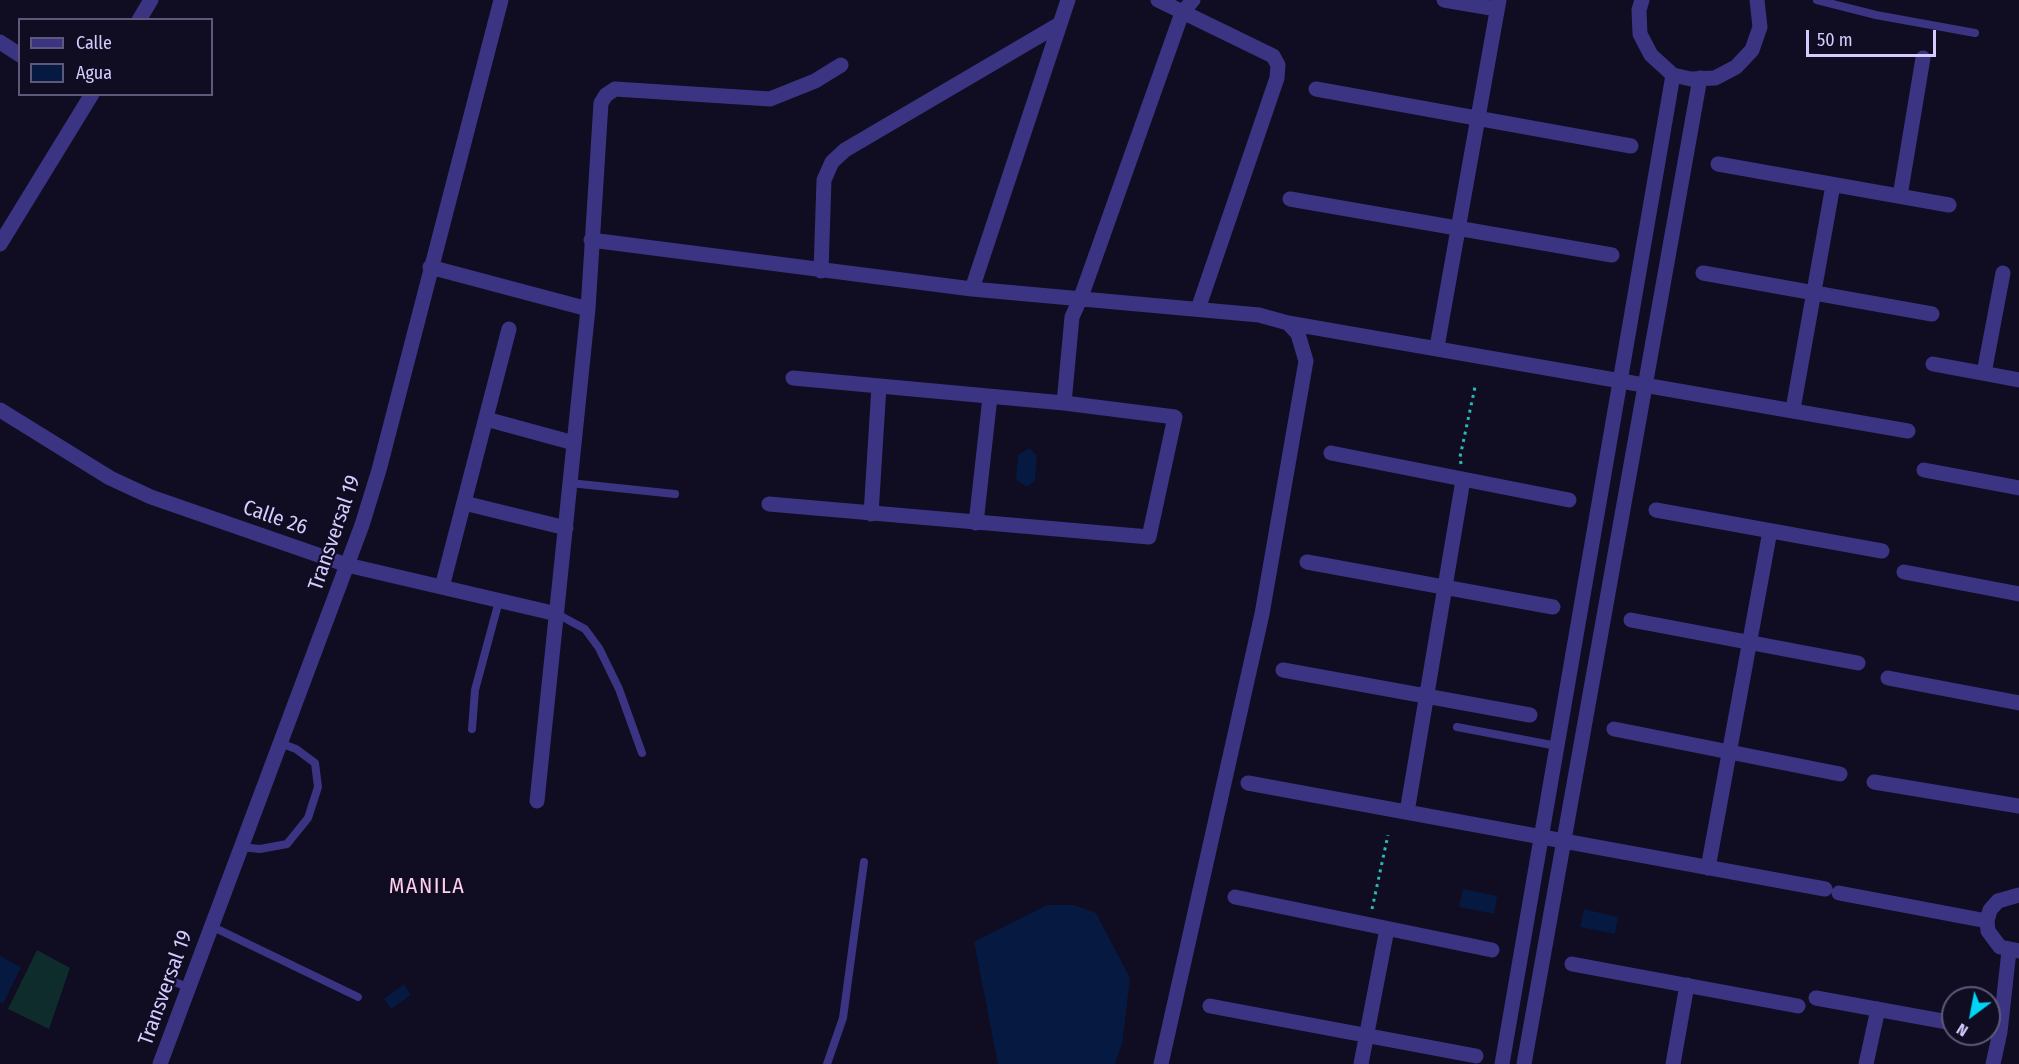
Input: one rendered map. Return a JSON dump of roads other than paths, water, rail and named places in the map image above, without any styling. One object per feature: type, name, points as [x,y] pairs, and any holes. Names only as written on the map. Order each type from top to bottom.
[{"type":"street","points":[[140,18],[151,0]]},
{"type":"street","name":"Transversal 19","points":[[160,1064],[347,566],[380,470],[430,267],[501,0]]},
{"type":"street","points":[[972,288],[1068,0]]},
{"type":"street","points":[[1158,0],[1182,14],[1273,56],[1278,65],[1277,78],[1198,309]]},
{"type":"street","points":[[1064,404],[1072,317],[1182,14],[1193,0]]},
{"type":"street","points":[[1437,347],[1498,5],[1444,0]]},
{"type":"street","points":[[1642,0],[1639,10],[1640,34],[1651,55],[1673,75],[1700,78],[1715,78],[1736,67],[1752,50],[1760,27],[1757,0]]},
{"type":"street","points":[[821,271],[824,180],[832,162],[845,150],[1058,25]]},
{"type":"street","points":[[0,42],[18,54]]},
{"type":"street","points":[[1900,196],[1923,58]]},
{"type":"street","points":[[537,801],[588,309],[601,103],[606,95],[615,89],[770,99],[815,81],[841,66]]},
{"type":"street","points":[[1673,75],[1502,1060],[1525,1062],[1700,78]]},
{"type":"street","points":[[1316,89],[1632,146]]},
{"type":"street","points":[[0,244],[88,96]]},
{"type":"street","points":[[1718,164],[1949,206]]},
{"type":"street","points":[[1793,410],[1833,185]]},
{"type":"street","points":[[1290,198],[1612,255]]},
{"type":"street","points":[[591,240],[821,271],[972,288],[1259,315],[1288,323],[1908,430]]},
{"type":"street","points":[[430,267],[588,309]]},
{"type":"street","points":[[1703,273],[1932,314]]},
{"type":"street","points":[[1984,374],[2002,273]]},
{"type":"street","points":[[1161,1064],[1262,614],[1306,361],[1298,334],[1288,323]]},
{"type":"street","points":[[442,588],[509,329]]},
{"type":"street","points":[[1933,364],[2019,380]]},
{"type":"street","points":[[769,504],[1149,537],[1175,417],[793,378]]},
{"type":"street","points":[[871,514],[879,386]]},
{"type":"street","points":[[976,523],[990,397]]},
{"type":"street","name":"Calle 26","points":[[0,410],[110,478],[152,497],[347,566],[557,614]]},
{"type":"street","points":[[486,419],[574,443]]},
{"type":"street","points":[[1331,453],[1569,500]]},
{"type":"street","points":[[1924,470],[2019,488]]},
{"type":"street","points":[[1407,812],[1463,480]]},
{"type":"street","points":[[464,503],[566,528]]},
{"type":"street","points":[[1656,510],[1882,550]]},
{"type":"street","points":[[1708,868],[1770,531]]},
{"type":"street","points":[[1307,562],[1444,585],[1553,607]]},
{"type":"street","points":[[1905,572],[2019,594]]},
{"type":"street","points":[[1631,620],[1858,663]]},
{"type":"street","points":[[1284,670],[1530,715]]},
{"type":"street","points":[[1888,678],[2019,703]]},
{"type":"street","points":[[1614,729],[1731,750],[1840,774]]},
{"type":"street","points":[[1874,782],[2019,806]]},
{"type":"street","points":[[1248,783],[1987,921]]},
{"type":"street","points":[[2001,1003],[2014,951],[1993,940],[1987,921],[1990,910],[1998,901],[2019,895]]},
{"type":"street","points":[[1235,897],[1492,950]]},
{"type":"street","points":[[1361,1064],[1387,929]]},
{"type":"street","points":[[1572,964],[1798,1006]]},
{"type":"street","points":[[1673,1064],[1688,985]]},
{"type":"street","points":[[1816,999],[1941,1021]]},
{"type":"street","points":[[1210,1006],[1476,1056]]},
{"type":"street","points":[[1866,1064],[1878,1009]]},
{"type":"street","points":[[1993,1064],[1994,1046]]},
{"type":"lane","points":[[1817,0],[1876,15],[1975,33]]},
{"type":"lane","points":[[570,483],[675,494]]},
{"type":"lane","points":[[472,729],[476,690],[500,601]]},
{"type":"lane","points":[[557,614],[585,629],[599,648],[619,689],[642,753]]},
{"type":"lane","points":[[1457,727],[1557,746]]},
{"type":"lane","points":[[241,847],[260,849],[286,844],[308,818],[318,787],[315,763],[296,749],[280,743]]},
{"type":"lane","points":[[827,1064],[843,1018],[864,862]]},
{"type":"lane","points":[[212,926],[358,997]]},
{"type":"lane","points":[[168,980],[189,987]]},
{"type":"water","points":[[1029,448],[1037,456],[1035,481],[1027,487],[1016,480],[1018,455]]},
{"type":"water","points":[[1463,889],[1497,896],[1494,914],[1459,907]]},
{"type":"water","points":[[1047,905],[1074,905],[1096,913],[1130,978],[1122,1044],[1115,1064],[998,1064],[974,942]]},
{"type":"water","points":[[1584,909],[1618,917],[1615,934],[1580,927]]},
{"type":"water","points":[[0,956],[21,967],[3,1004],[0,1002]]},
{"type":"water","points":[[404,984],[411,995],[391,1009],[384,999]]},
{"type":"district","name":"MANILA","points":[[427,887]]}]
